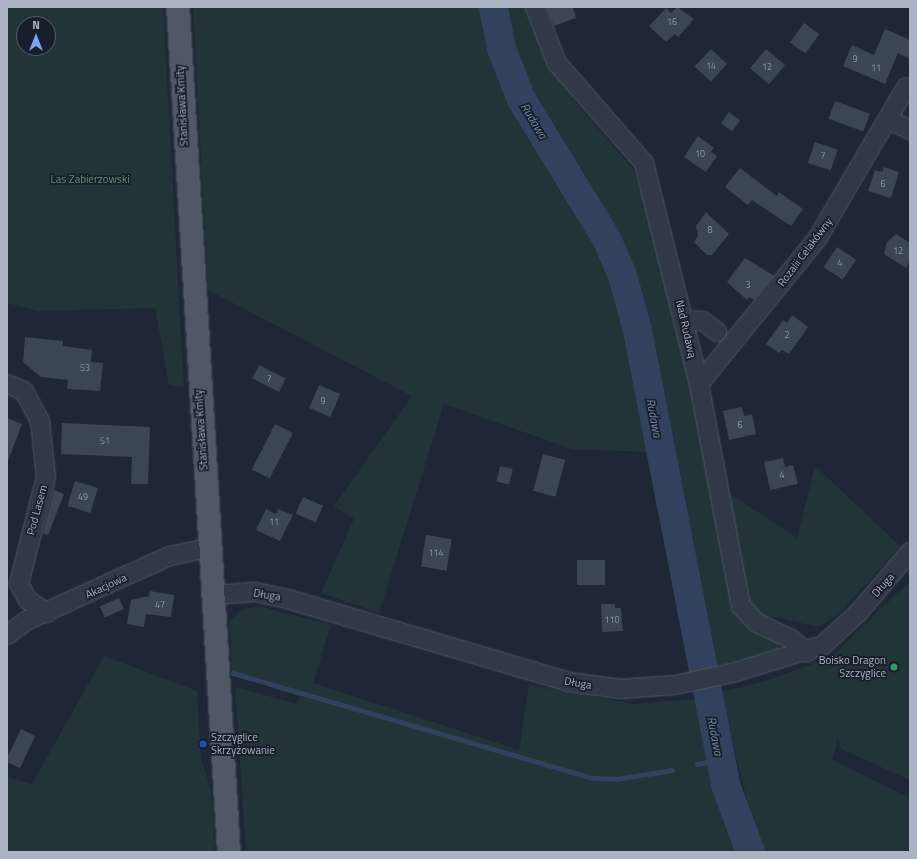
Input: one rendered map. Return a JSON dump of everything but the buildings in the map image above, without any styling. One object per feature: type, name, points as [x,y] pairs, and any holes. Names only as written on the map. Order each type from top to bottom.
[{"type":"main road","name":"Stanisława Kmity","points":[[178,7],[209,548],[229,852]]},
{"type":"street","name":"Nad Rudawą","points":[[535,7],[557,63],[644,163],[699,384],[741,606],[757,623],[791,639],[807,652]]},
{"type":"street","name":"Rozalii Celakówny","points":[[699,384],[817,239],[889,120],[906,87]]},
{"type":"street","points":[[889,120],[910,130]]},
{"type":"street","points":[[684,320],[703,320],[717,332]]},
{"type":"street","name":"Pod Lasem","points":[[7,384],[24,391],[40,421],[46,477],[19,584],[28,600],[47,613]]},
{"type":"street","name":"Akacjowa","points":[[7,635],[28,620],[47,613],[170,556],[209,548]]},
{"type":"street","name":"Długa","points":[[212,595],[255,592],[284,598],[569,682],[621,689],[675,685],[736,672],[807,652],[823,645],[858,613],[910,552]]},
{"type":"green space","name":"Las Zabierzowski","points":[[7,7],[163,7],[184,387],[169,386],[155,308],[38,311],[7,303]]},
{"type":"green space","points":[[193,7],[532,7],[551,60],[578,106],[633,169],[652,220],[677,309],[735,603],[780,643],[779,651],[772,657],[691,669],[646,452],[572,449],[444,404],[379,613],[321,593],[354,519],[334,506],[412,396],[208,290]]},
{"type":"green space","points":[[815,466],[900,546],[838,615],[817,627],[777,617],[760,617],[745,596],[724,490],[797,538]]},
{"type":"green space","points":[[910,581],[910,780],[841,749],[838,739],[832,760],[910,798],[910,852],[761,852],[719,693],[765,681],[830,658]]},
{"type":"green space","points":[[259,606],[331,625],[313,683],[519,750],[529,685],[634,704],[701,699],[743,852],[246,852],[235,687],[297,704],[300,697],[232,675],[230,621],[242,609]]},
{"type":"green space","points":[[104,656],[197,691],[201,758],[211,790],[215,852],[7,852],[7,777],[32,784]]},
{"type":"waterway","name":"Rudawa","points":[[493,7],[501,48],[521,99],[606,238],[622,275],[637,330],[725,784],[750,852]]},
{"type":"waterway","points":[[233,673],[592,778],[615,779],[672,770]]},
{"type":"waterway","points":[[697,764],[720,760]]},
{"type":"place","name":"Boisko Dragon Szczyglice","points":[[894,667]]},
{"type":"place","name":"Szczyglice Skrzyżowanie","points":[[203,744]]}]
